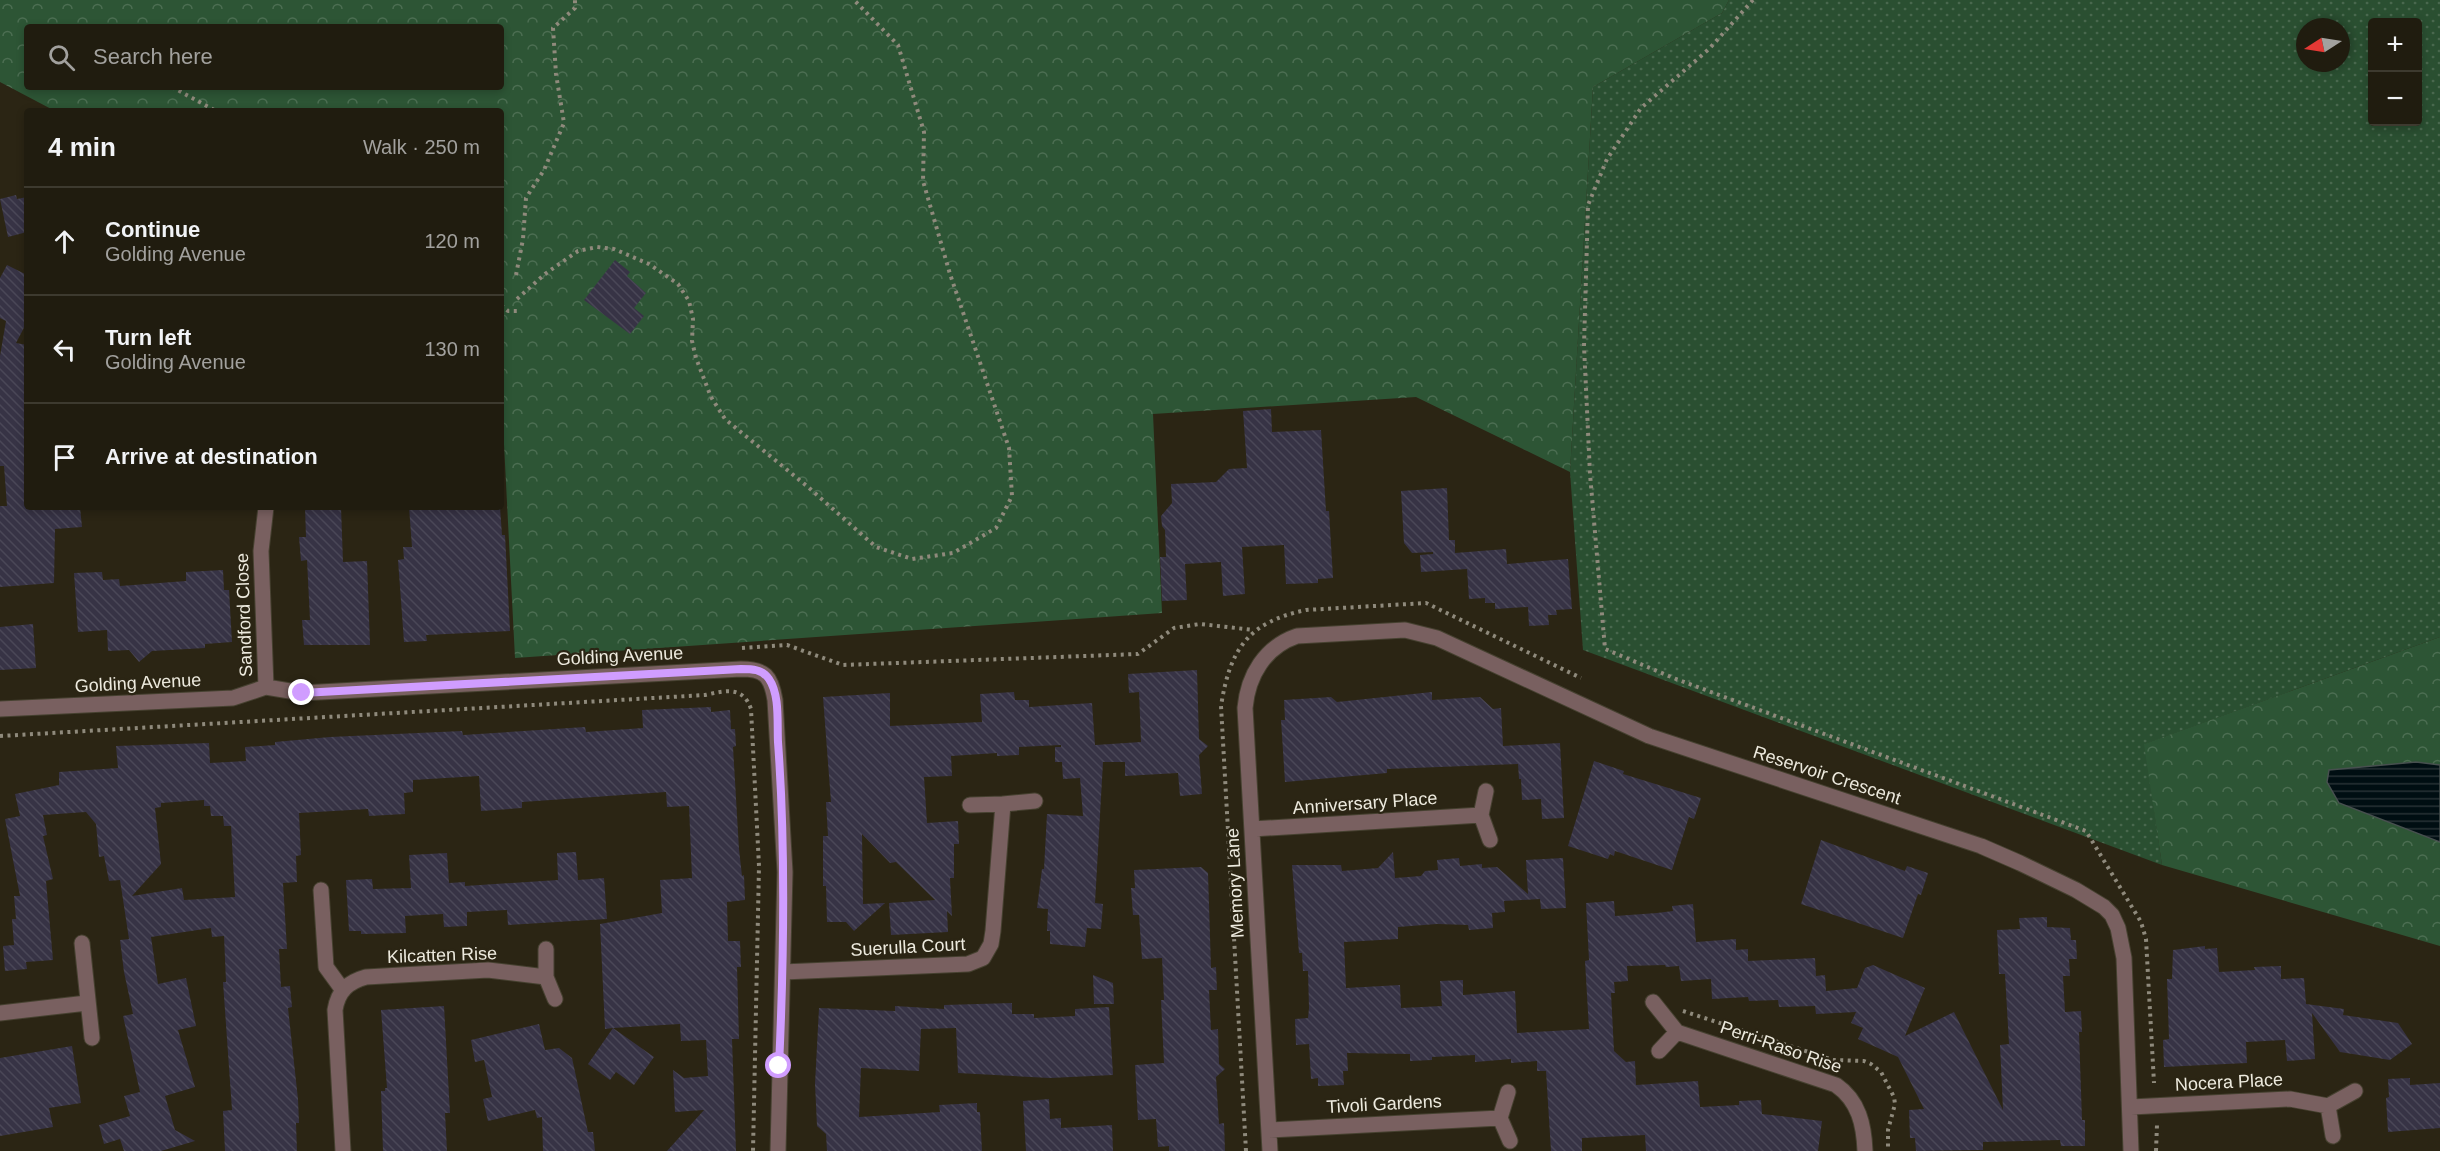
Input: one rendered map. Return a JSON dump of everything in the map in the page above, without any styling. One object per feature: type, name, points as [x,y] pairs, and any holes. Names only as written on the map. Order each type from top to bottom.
[{"type":"street","name":"Sandford Close","points":[[266,510],[261,551],[266,687]]},
{"type":"street","name":"Reservoir Crescent","points":[[1297,636],[1405,630],[1437,638],[1649,736],[1981,846],[2092,899],[2112,915],[2121,940],[2131,1107],[2131,1151]]},
{"type":"street","name":"Memory Lane","points":[[1270,1151],[1245,708],[1246,694],[1254,672],[1268,654],[1285,640],[1297,636]]},
{"type":"street","name":"Golding Avenue","points":[[0,709],[233,698],[266,687],[302,693],[757,669],[764,673],[770,681],[775,700],[781,776],[784,872],[778,1151]]},
{"type":"street","points":[[1486,791],[1481,815],[1490,840]]},
{"type":"street","points":[[970,805],[1035,801]]},
{"type":"street","name":"Suerulla Court","points":[[783,972],[968,964],[983,958],[991,944],[993,931],[1003,804]]},
{"type":"street","name":"Anniversary Place","points":[[1252,829],[1481,815]]},
{"type":"street","points":[[321,890],[326,967],[342,989],[335,1010],[343,1151]]},
{"type":"street","points":[[82,943],[92,1038]]},
{"type":"street","points":[[546,949],[546,976],[555,999]]},
{"type":"street","name":"Kilcatten Rise","points":[[342,989],[357,979],[377,976],[488,970],[546,976]]},
{"type":"street","points":[[0,1013],[87,1002]]},
{"type":"street","points":[[1653,1002],[1677,1032],[1659,1051]]},
{"type":"street","name":"Perri-Raso Rise","points":[[1677,1032],[1836,1085],[1848,1095],[1858,1111],[1863,1126],[1865,1151]]},
{"type":"street","points":[[2333,1136],[2328,1106],[2355,1091]]},
{"type":"street","points":[[1508,1092],[1500,1118],[1510,1142]]},
{"type":"street","name":"Nocera Place","points":[[2131,1107],[2290,1099],[2328,1106]]},
{"type":"street","name":"Tivoli Gardens","points":[[1269,1130],[1500,1118]]},
{"type":"path","points":[[516,275],[523,239],[526,198],[544,170],[564,123],[556,74],[553,28],[575,8],[575,0]]},
{"type":"path","points":[[517,299],[545,274],[578,251],[597,247],[614,249],[649,264],[678,284],[689,301],[693,319],[692,341],[696,358],[711,397],[725,419],[876,547],[912,559],[953,553],[996,528],[1012,496],[1009,448],[950,274],[923,181],[924,132],[898,45],[854,0]]},
{"type":"path","points":[[1753,0],[1709,49],[1641,108],[1607,159],[1588,205],[1584,346],[1590,474],[1605,648],[1676,679],[2086,831],[2141,922],[2146,939],[2154,1083]]},
{"type":"path","points":[[178,90],[210,108]]},
{"type":"path","points":[[504,308],[508,311],[517,311]]},
{"type":"path","points":[[740,648],[787,645],[843,664],[855,664],[1138,654],[1174,628],[1200,624],[1254,630],[1230,666],[1221,706],[1246,1151]]},
{"type":"path","points":[[0,736],[705,695],[728,690],[741,693],[751,709],[759,866],[753,1151]]},
{"type":"path","points":[[2156,1151],[2157,1125]]},
{"type":"green space","points":[[0,0],[1729,0],[1722,13],[1593,87],[1570,472],[1416,397],[1153,414],[1162,613],[515,658],[504,444],[504,108],[49,108],[0,82]]},
{"type":"green space","points":[[1729,0],[2440,0],[2440,637],[2145,744],[2162,865],[1583,650],[1570,472],[1593,87],[1722,13]]},
{"type":"green space","points":[[2440,637],[2440,946],[2162,865],[2144,744]]},
{"type":"shaded area","points":[[2416,762],[2440,765],[2440,842],[2339,803],[2327,782],[2329,770]]},
{"type":"building","points":[[16,195],[17,199],[24,198],[24,233],[8,237],[0,199]]},
{"type":"building","points":[[615,260],[630,272],[627,276],[646,293],[634,308],[644,316],[630,334],[584,300]]},
{"type":"building","points":[[7,265],[24,274],[24,328],[16,343],[24,344],[24,510],[80,510],[82,527],[55,529],[54,583],[0,587],[0,506],[7,506],[4,466],[0,466],[0,356],[6,321],[0,318],[0,278]]},
{"type":"building","points":[[1271,409],[1272,432],[1321,430],[1333,578],[1318,579],[1318,583],[1286,584],[1284,545],[1242,547],[1245,594],[1223,596],[1221,562],[1185,564],[1187,600],[1162,601],[1160,557],[1166,557],[1165,530],[1161,516],[1172,503],[1171,484],[1216,482],[1229,469],[1247,468],[1243,411]]},
{"type":"building","points":[[1447,488],[1449,540],[1455,540],[1455,553],[1506,549],[1507,564],[1568,559],[1572,609],[1556,610],[1557,615],[1548,615],[1549,625],[1529,626],[1528,607],[1495,609],[1495,603],[1485,603],[1485,598],[1469,599],[1467,569],[1421,572],[1420,555],[1433,554],[1433,552],[1412,553],[1404,543],[1401,491]]},
{"type":"building","points":[[305,510],[341,510],[343,562],[367,561],[370,645],[304,645],[302,620],[310,620],[307,560],[301,561],[299,537],[306,537]]},
{"type":"building","points":[[409,510],[500,510],[502,535],[505,535],[510,631],[426,635],[427,641],[404,642],[398,560],[404,559],[403,547],[412,547]]},
{"type":"building","points":[[223,570],[224,590],[229,590],[232,642],[205,644],[205,648],[152,651],[139,662],[129,650],[108,651],[107,630],[78,632],[74,573],[102,572],[103,580],[119,579],[120,586],[186,581],[186,572]]},
{"type":"building","points":[[33,624],[36,668],[0,670],[0,627]]},
{"type":"building","points":[[1197,670],[1199,739],[1208,746],[1199,755],[1202,794],[1180,796],[1178,773],[1125,776],[1125,762],[1103,762],[1095,903],[1103,904],[1101,929],[1087,928],[1085,947],[1050,944],[1050,931],[1047,931],[1048,909],[1037,908],[1042,869],[1044,869],[1047,814],[1083,816],[1080,778],[1063,779],[1062,762],[1055,762],[1055,747],[1061,747],[1061,745],[1019,747],[1019,755],[997,756],[997,753],[951,756],[952,776],[924,777],[927,823],[958,821],[959,844],[954,844],[954,878],[950,878],[952,916],[947,911],[948,932],[891,935],[889,903],[935,900],[896,862],[890,863],[862,834],[863,904],[885,903],[854,931],[846,922],[827,922],[826,886],[823,886],[823,836],[828,836],[826,802],[831,802],[823,697],[890,693],[890,726],[982,722],[980,694],[1014,692],[1015,700],[1029,700],[1029,707],[1092,703],[1095,745],[1141,742],[1139,692],[1129,693],[1128,674]]},
{"type":"building","points":[[1432,692],[1432,700],[1480,697],[1493,709],[1501,708],[1503,746],[1560,743],[1564,818],[1542,819],[1541,799],[1522,800],[1518,764],[1387,769],[1387,773],[1285,782],[1281,720],[1285,720],[1284,700],[1331,697],[1337,702]]},
{"type":"building","points":[[711,707],[711,712],[730,710],[731,729],[735,729],[736,746],[733,747],[739,849],[742,876],[744,875],[745,900],[727,902],[728,941],[740,941],[741,967],[737,967],[739,1039],[732,1039],[736,1151],[667,1151],[704,1110],[675,1112],[673,1070],[684,1078],[708,1076],[706,1040],[681,1041],[680,1024],[605,1029],[600,924],[662,913],[660,880],[692,878],[689,806],[667,807],[666,792],[522,802],[522,808],[481,811],[479,776],[413,780],[413,792],[404,793],[405,814],[369,816],[368,809],[299,813],[301,855],[296,856],[297,882],[283,883],[287,949],[279,949],[281,987],[290,986],[292,1007],[288,1008],[298,1099],[297,1151],[225,1151],[223,1111],[232,1110],[223,982],[226,982],[224,936],[212,937],[211,928],[151,937],[158,984],[186,978],[196,1026],[178,1030],[195,1087],[165,1096],[175,1130],[195,1141],[161,1151],[124,1151],[120,1139],[104,1144],[99,1125],[130,1116],[124,1096],[140,1092],[123,1016],[133,1014],[120,940],[129,939],[120,880],[109,881],[104,856],[99,857],[96,824],[86,812],[43,815],[47,835],[43,836],[53,879],[46,881],[53,960],[26,962],[27,969],[5,971],[3,946],[14,945],[12,919],[16,919],[14,896],[20,896],[5,819],[20,816],[15,794],[59,785],[59,772],[118,768],[116,746],[209,743],[210,763],[246,761],[245,747],[275,745],[275,742],[462,731],[463,735],[585,727],[586,732],[643,728],[642,710]],"holes":[[[204,800],[204,806],[210,806],[211,816],[223,816],[224,826],[231,826],[235,897],[184,900],[182,888],[132,896],[161,864],[155,808],[161,807],[161,803]]]},
{"type":"building","points":[[1594,761],[1624,771],[1623,774],[1701,798],[1694,819],[1689,817],[1672,870],[1615,851],[1614,856],[1610,854],[1608,859],[1568,846]]},
{"type":"building","points":[[1821,840],[1905,871],[1907,866],[1928,873],[1903,938],[1801,904]]},
{"type":"building","points":[[576,852],[578,880],[604,878],[607,919],[508,925],[507,910],[467,912],[467,926],[444,927],[443,914],[405,916],[406,933],[361,934],[361,931],[349,931],[346,880],[372,879],[373,889],[411,888],[409,855],[447,853],[449,883],[465,882],[465,886],[558,880],[557,853]]},
{"type":"building","points":[[1393,852],[1395,878],[1421,876],[1425,871],[1438,870],[1437,860],[1459,858],[1460,866],[1482,864],[1482,868],[1497,867],[1528,894],[1526,860],[1563,858],[1566,908],[1541,909],[1540,899],[1504,901],[1505,912],[1492,913],[1493,928],[1469,930],[1468,925],[1437,924],[1398,927],[1398,939],[1344,942],[1346,988],[1400,985],[1401,1008],[1442,1006],[1440,981],[1463,980],[1463,995],[1515,991],[1517,1033],[1589,1029],[1585,961],[1589,960],[1586,903],[1614,901],[1615,916],[1673,911],[1672,906],[1693,904],[1696,942],[1736,939],[1736,950],[1748,949],[1748,961],[1815,958],[1816,976],[1825,975],[1826,991],[1857,988],[1865,968],[1873,965],[1925,988],[1905,1036],[1954,1012],[2003,1110],[2000,1045],[2009,1044],[2005,974],[1999,974],[1997,930],[2020,929],[2019,918],[2047,917],[2047,927],[2070,928],[2071,940],[2076,940],[2077,959],[2069,959],[2070,976],[2063,976],[2065,1012],[2081,1011],[2082,1032],[2079,1032],[2085,1146],[2061,1146],[2060,1140],[1983,1142],[1983,1150],[1916,1151],[1915,1138],[1910,1138],[1909,1110],[1924,1109],[1898,1057],[1858,1039],[1863,1028],[1851,1023],[1856,1012],[1816,1014],[1815,1006],[1779,1007],[1778,1000],[1749,1001],[1748,997],[1712,999],[1711,979],[1681,981],[1679,966],[1627,966],[1628,981],[1614,982],[1615,993],[1611,993],[1614,1051],[1626,1062],[1635,1061],[1636,1085],[1698,1081],[1700,1107],[1739,1105],[1739,1101],[1761,1100],[1762,1114],[1822,1121],[1818,1151],[1646,1151],[1645,1135],[1582,1138],[1582,1151],[1551,1151],[1546,1071],[1537,1071],[1537,1061],[1511,1063],[1511,1059],[1475,1062],[1475,1055],[1432,1057],[1432,1060],[1410,1061],[1410,1054],[1347,1053],[1348,1071],[1343,1071],[1344,1085],[1318,1086],[1318,1078],[1311,1079],[1309,1044],[1296,1045],[1295,1019],[1308,1018],[1309,1008],[1308,971],[1303,971],[1302,953],[1299,953],[1292,865],[1341,865],[1342,871],[1378,868]]},
{"type":"building","points":[[1201,867],[1208,873],[1211,968],[1216,967],[1217,990],[1209,990],[1211,1030],[1218,1029],[1219,1064],[1225,1069],[1216,1077],[1219,1124],[1224,1123],[1225,1151],[1169,1151],[1169,1146],[1158,1147],[1156,1119],[1138,1120],[1135,1065],[1164,1063],[1161,1000],[1164,1000],[1162,958],[1142,959],[1139,915],[1133,915],[1131,888],[1135,888],[1134,870]]},
{"type":"building","points":[[2205,946],[2205,949],[2217,948],[2219,972],[2281,966],[2281,979],[2304,978],[2306,1004],[2344,1009],[2343,1015],[2398,1023],[2412,1044],[2390,1060],[2340,1052],[2312,1013],[2315,1059],[2287,1061],[2285,1040],[2246,1042],[2247,1063],[2164,1067],[2163,1040],[2169,1039],[2167,979],[2172,979],[2173,950]]},
{"type":"building","points":[[1093,975],[1113,983],[1114,1004],[1094,1004]]},
{"type":"building","points":[[1012,1003],[1012,1014],[1034,1014],[1034,1018],[1075,1016],[1075,1009],[1109,1007],[1113,1075],[1050,1078],[958,1073],[956,1028],[921,1029],[919,1071],[861,1068],[859,1117],[940,1112],[939,1105],[977,1103],[977,1112],[980,1112],[982,1151],[827,1151],[826,1134],[817,1126],[815,1084],[819,1008],[895,1011],[895,1006],[944,1009],[944,1005]]},
{"type":"building","points":[[444,1006],[450,1113],[445,1113],[447,1151],[383,1151],[381,1091],[387,1088],[381,1010]]},
{"type":"building","points":[[539,1024],[545,1050],[559,1048],[572,1058],[588,1132],[593,1132],[595,1151],[543,1151],[542,1117],[537,1118],[535,1110],[488,1121],[483,1099],[492,1097],[484,1060],[475,1062],[471,1040]]},
{"type":"building","points":[[613,1028],[654,1057],[634,1085],[616,1072],[610,1080],[588,1064]]},
{"type":"building","points":[[72,1046],[81,1103],[49,1108],[53,1127],[0,1136],[0,1058]]},
{"type":"building","points":[[2410,1078],[2410,1085],[2440,1083],[2440,1128],[2388,1132],[2386,1098],[2389,1097],[2388,1079]]},
{"type":"building","points":[[1049,1099],[1050,1119],[1061,1118],[1061,1128],[1112,1125],[1113,1151],[1026,1151],[1023,1101]]},
{"type":"route","points":[[302,693],[741,669],[757,669],[764,673],[774,690],[781,776],[784,872],[779,1066]]}]
